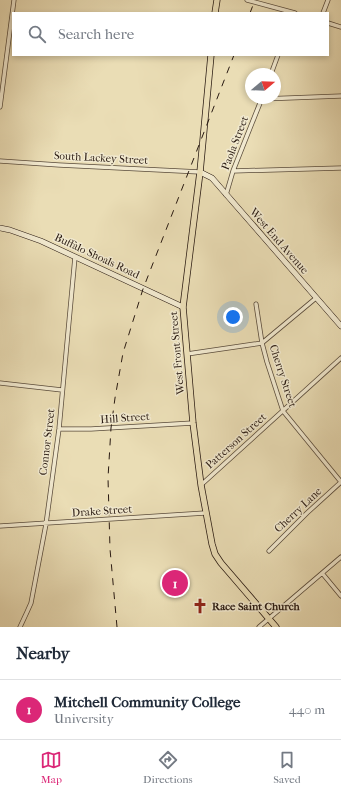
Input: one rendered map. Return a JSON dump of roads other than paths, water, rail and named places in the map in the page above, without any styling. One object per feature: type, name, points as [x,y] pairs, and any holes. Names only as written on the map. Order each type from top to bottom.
[{"type":"main road","points":[[215,12],[217,0]]},
{"type":"main road","name":"West Front Street","points":[[211,56],[200,172],[183,307],[200,485],[215,554],[276,627]]},
{"type":"main road","name":"West End Avenue","points":[[200,172],[212,178],[341,326]]},
{"type":"main road","name":"Buffalo Shoals Road","points":[[0,228],[41,241],[183,307]]},
{"type":"street","points":[[12,12],[14,0]]},
{"type":"street","points":[[247,0],[290,12]]},
{"type":"street","points":[[323,12],[328,0]]},
{"type":"street","points":[[0,107],[12,15]]},
{"type":"street","points":[[329,23],[341,27]]},
{"type":"street","points":[[273,68],[278,56]]},
{"type":"street","points":[[281,98],[341,96]]},
{"type":"street","name":"Paola Street","points":[[226,195],[233,171],[260,104]]},
{"type":"street","name":"South Lackey Street","points":[[0,161],[200,172]]},
{"type":"street","points":[[233,171],[341,168]]},
{"type":"street","name":"Connor Street","points":[[20,627],[30,602],[46,524],[59,429],[76,257]]},
{"type":"street","points":[[187,354],[262,343],[316,298]]},
{"type":"street","name":"Cherry Street","points":[[256,304],[262,343],[283,411],[341,482]]},
{"type":"street","name":"Patterson Street","points":[[200,485],[341,358]]},
{"type":"street","points":[[0,383],[62,390]]},
{"type":"street","name":"Hill Street","points":[[59,429],[91,429],[193,423]]},
{"type":"street","name":"Cherry Lane","points":[[268,551],[306,513],[341,482]]},
{"type":"street","name":"Drake Street","points":[[0,526],[205,513]]},
{"type":"street","points":[[259,627],[341,557]]},
{"type":"street","points":[[322,573],[341,596]]},
{"type":"railway","points":[[250,12],[255,0]]},
{"type":"railway","points":[[117,627],[110,549],[108,478],[111,428],[123,353],[143,289],[234,56]]},
{"type":"place","name":"Mitchell Community College","points":[[175,583]]},
{"type":"place","name":"Race Saint Church","points":[[200,606]]}]
